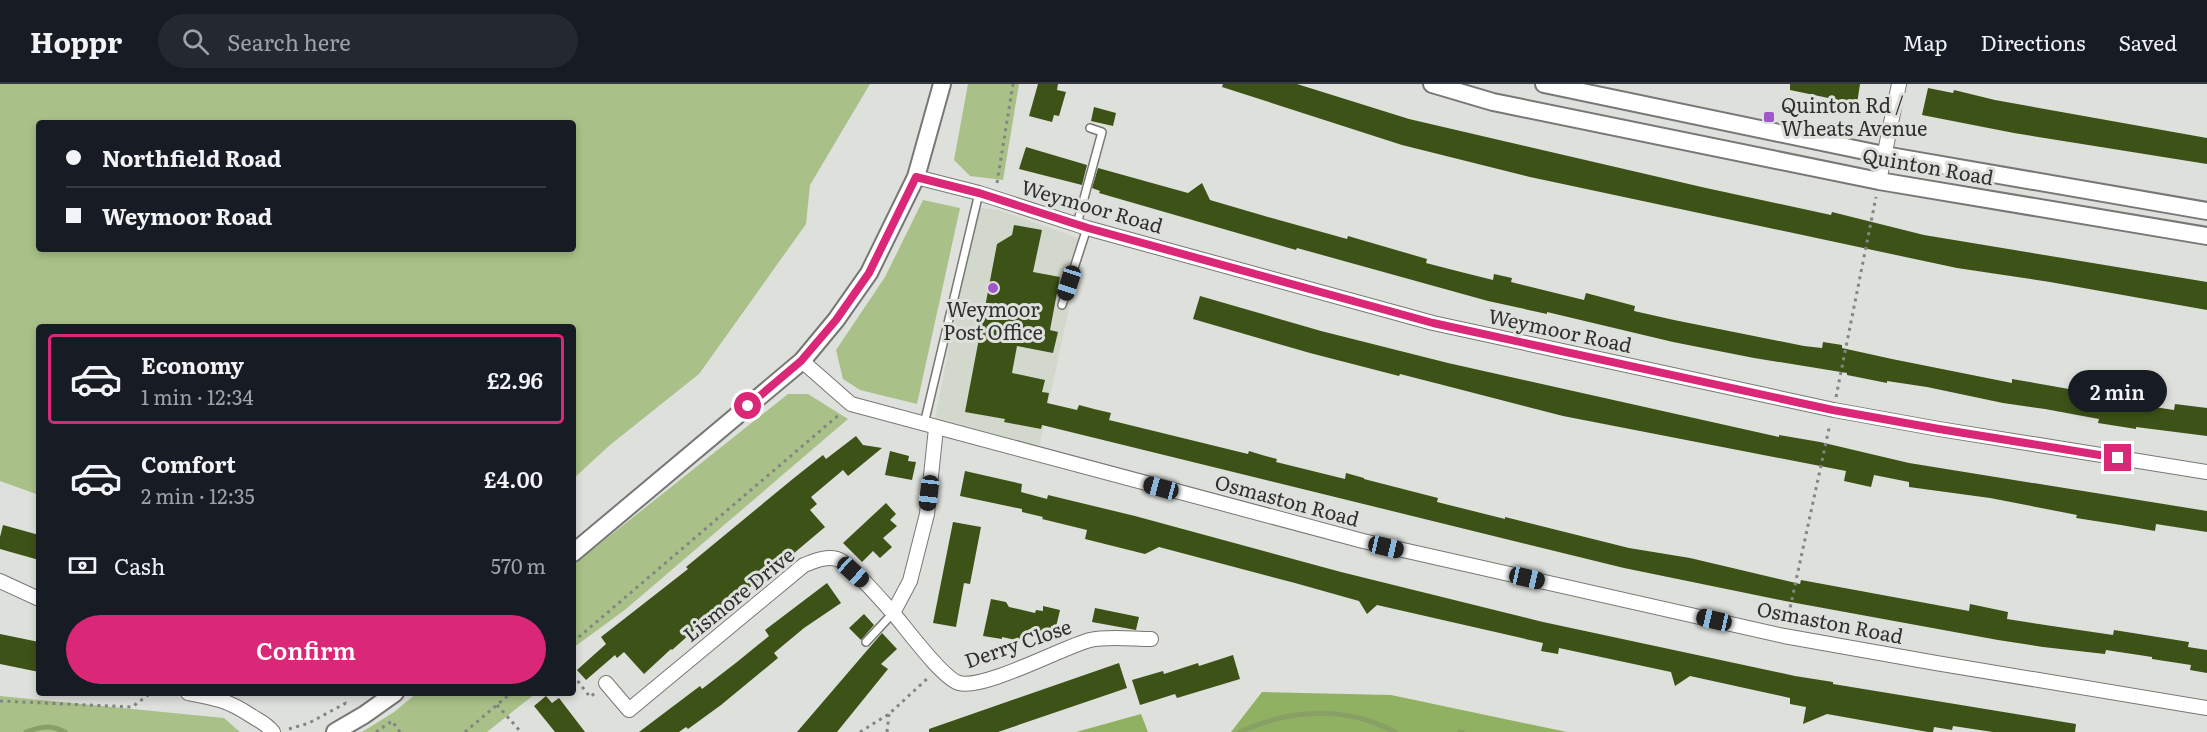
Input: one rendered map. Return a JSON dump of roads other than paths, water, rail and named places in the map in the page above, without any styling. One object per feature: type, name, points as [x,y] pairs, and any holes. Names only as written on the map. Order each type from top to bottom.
[{"type":"street","points":[[576,550],[801,361],[836,320],[869,273],[916,177],[942,84]]},
{"type":"street","name":"Quinton Road","points":[[1432,84],[1493,102],[1879,181],[2207,236]]},
{"type":"street","name":"Quinton Road","points":[[1544,84],[1884,155],[2207,212]]},
{"type":"street","points":[[1879,181],[1899,84]]},
{"type":"street","name":"Weymoor Road","points":[[916,177],[979,193],[1082,226],[1433,323],[1833,410],[2207,472]]},
{"type":"street","name":"Osmaston Road","points":[[801,361],[851,405],[1363,541],[1784,636],[2207,708]]},
{"type":"street","points":[[893,613],[910,581],[927,514],[930,426]]},
{"type":"street","name":"Lismore Drive","points":[[606,683],[629,710],[804,565],[822,558],[839,559],[893,613]]},
{"type":"street","points":[[0,581],[36,598]]},
{"type":"street","name":"Derry Close","points":[[893,613],[939,668],[958,683],[973,684],[1040,661],[1091,639],[1151,639]]},
{"type":"street","points":[[221,696],[267,723],[273,732]]},
{"type":"street","points":[[335,732],[391,696]]},
{"type":"lane","points":[[1062,305],[1102,132],[1090,128]]},
{"type":"lane","points":[[930,426],[979,193]]},
{"type":"lane","points":[[866,642],[893,613]]},
{"type":"waterway","points":[[1240,732],[1278,718],[1318,713],[1357,717],[1395,732]]},
{"type":"waterway","points":[[26,732],[46,727],[65,732]]},
{"type":"place","name":"Quinton Rd / Wheats Avenue","points":[[1769,117]]},
{"type":"place","name":"Weymoor Post Office","points":[[993,288]]}]
